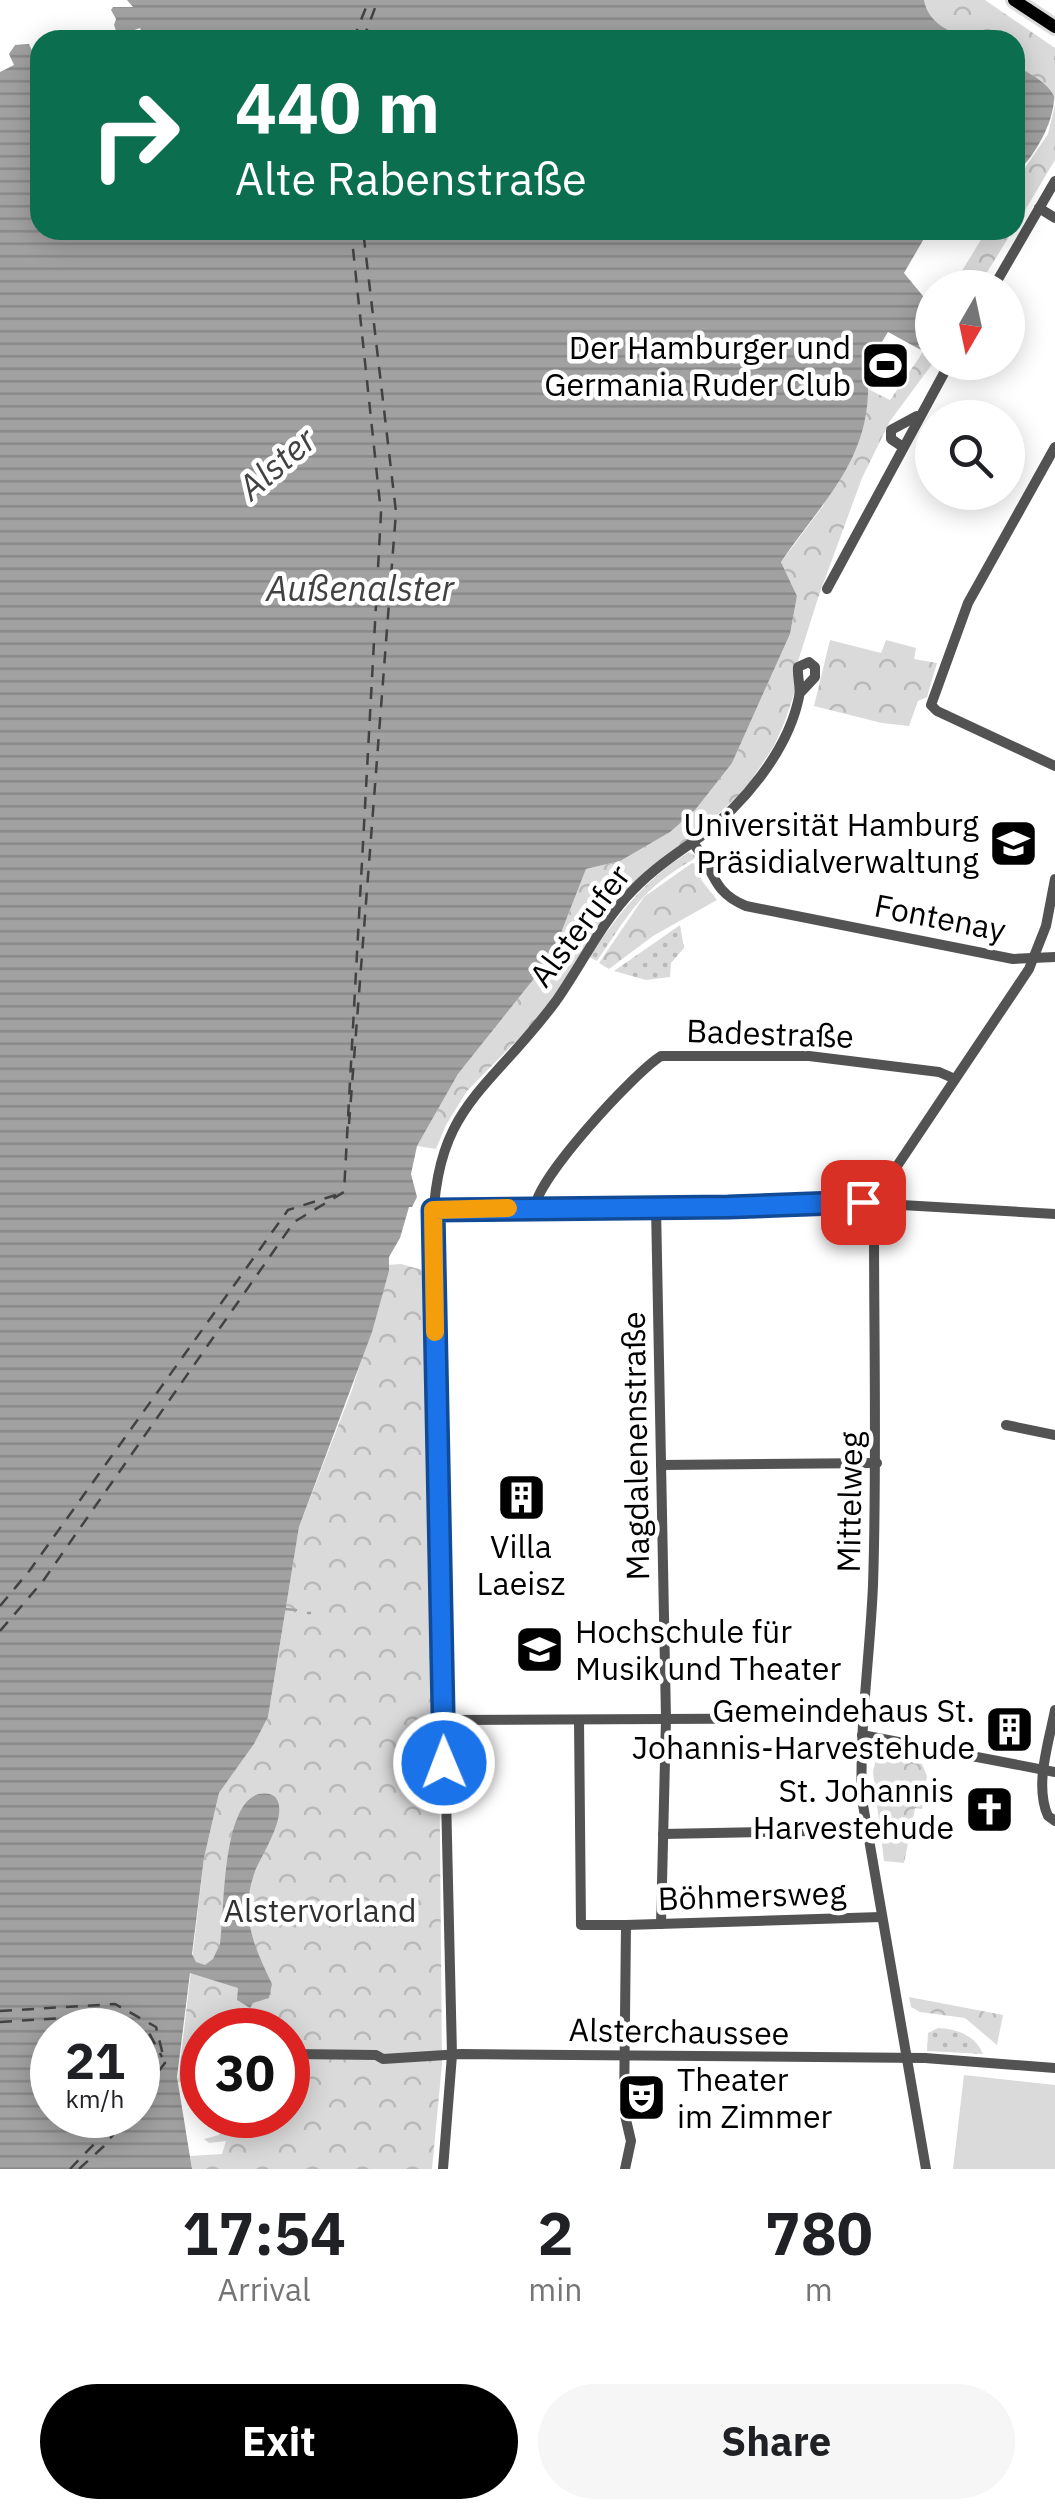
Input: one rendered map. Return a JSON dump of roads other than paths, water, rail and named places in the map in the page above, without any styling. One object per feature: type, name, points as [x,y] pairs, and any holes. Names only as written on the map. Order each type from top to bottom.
[{"type":"main road","points":[[1014,0],[1055,26]]},
{"type":"street","points":[[1025,231],[1055,181]]},
{"type":"street","points":[[1038,208],[1055,218]]},
{"type":"street","points":[[1003,270],[1020,240]]},
{"type":"street","points":[[904,447],[891,439],[891,430],[915,416]]},
{"type":"street","points":[[828,589],[915,427]]},
{"type":"street","points":[[1055,447],[968,602],[931,705],[936,711],[1055,766]]},
{"type":"street","name":"Alsterufer","points":[[443,2169],[452,2055],[433,1210],[436,1173],[443,1150],[468,1102],[546,1014],[624,900],[644,878],[730,809],[760,775],[789,726],[800,694]]},
{"type":"street","name":"Fontenay","points":[[692,842],[704,856],[718,887],[746,906],[1013,959],[1055,958]]},
{"type":"street","name":"Mittelweg","points":[[926,2169],[865,1830],[860,1774],[872,1603],[876,1463],[874,1227],[889,1178],[1033,960],[1052,909],[1055,879]]},
{"type":"street","name":"Badestraße","points":[[535,1208],[540,1190],[599,1115],[656,1058],[810,1056],[938,1072],[954,1079]]},
{"type":"street","points":[[433,1210],[879,1204],[1055,1214]]},
{"type":"street","name":"Magdalenenstraße","points":[[656,1207],[666,1719],[661,1924]]},
{"type":"street","points":[[1006,1425],[1055,1435]]},
{"type":"street","points":[[662,1465],[876,1463]]},
{"type":"street","points":[[1055,1710],[1044,1808],[1055,1821]]},
{"type":"street","points":[[443,1720],[862,1718]]},
{"type":"street","name":"Böhmersweg","points":[[579,1720],[581,1925],[881,1917]]},
{"type":"street","points":[[862,1734],[1049,1771]]},
{"type":"street","points":[[663,1834],[865,1830]]},
{"type":"street","points":[[625,2169],[631,2142],[624,2111],[626,1925]]},
{"type":"street","name":"Alsterchaussee","points":[[310,2054],[376,2055],[383,2059],[452,2055],[972,2060],[1055,2068]]},
{"type":"water","points":[[127,0],[924,0],[935,20],[948,30],[116,30],[113,7],[133,7]]},
{"type":"water","name":"Außenalster","points":[[29,44],[30,240],[923,240],[904,273],[915,286],[915,347],[888,332],[862,375],[868,380],[861,434],[841,478],[781,562],[797,596],[790,634],[732,763],[695,810],[670,832],[620,861],[586,869],[552,956],[458,1074],[417,1146],[411,1174],[417,1197],[409,1207],[400,1238],[389,1257],[389,1271],[372,1332],[299,1527],[268,1717],[219,1793],[204,1858],[192,1954],[196,1962],[205,1965],[213,1959],[220,1944],[227,1861],[238,1817],[247,1802],[259,1794],[274,1796],[279,1803],[277,1823],[254,1874],[248,1903],[255,1944],[272,1984],[269,1998],[253,2003],[250,2008],[237,2000],[238,1988],[190,1973],[186,2008],[180,2008],[180,2138],[187,2138],[192,2169],[0,2169],[0,72],[14,65],[9,54],[15,45]]},
{"type":"water","points":[[1025,71],[1054,96],[1051,117],[1025,163]]},
{"type":"waterway","points":[[285,1609],[296,1610]]},
{"type":"place","name":"Der Hamburger und Germania Ruder Club","points":[[886,366]]},
{"type":"place","name":"Universität Hamburg Präsidialverwaltung","points":[[1014,843]]},
{"type":"place","name":"Villa Laeisz","points":[[521,1497]]},
{"type":"place","name":"Hochschule für Musik und Theater","points":[[540,1650]]},
{"type":"place","name":"Gemeindehaus St. Johannis-Harvestehude","points":[[1010,1729]]},
{"type":"place","name":"St. Johannis Harvestehude","points":[[989,1809]]},
{"type":"place","name":"Theater im Zimmer","points":[[642,2098]]},
{"type":"water label","name":"Alster","points":[[277,464]]},
{"type":"park label","name":"Alstervorland","points":[[320,1911]]}]
